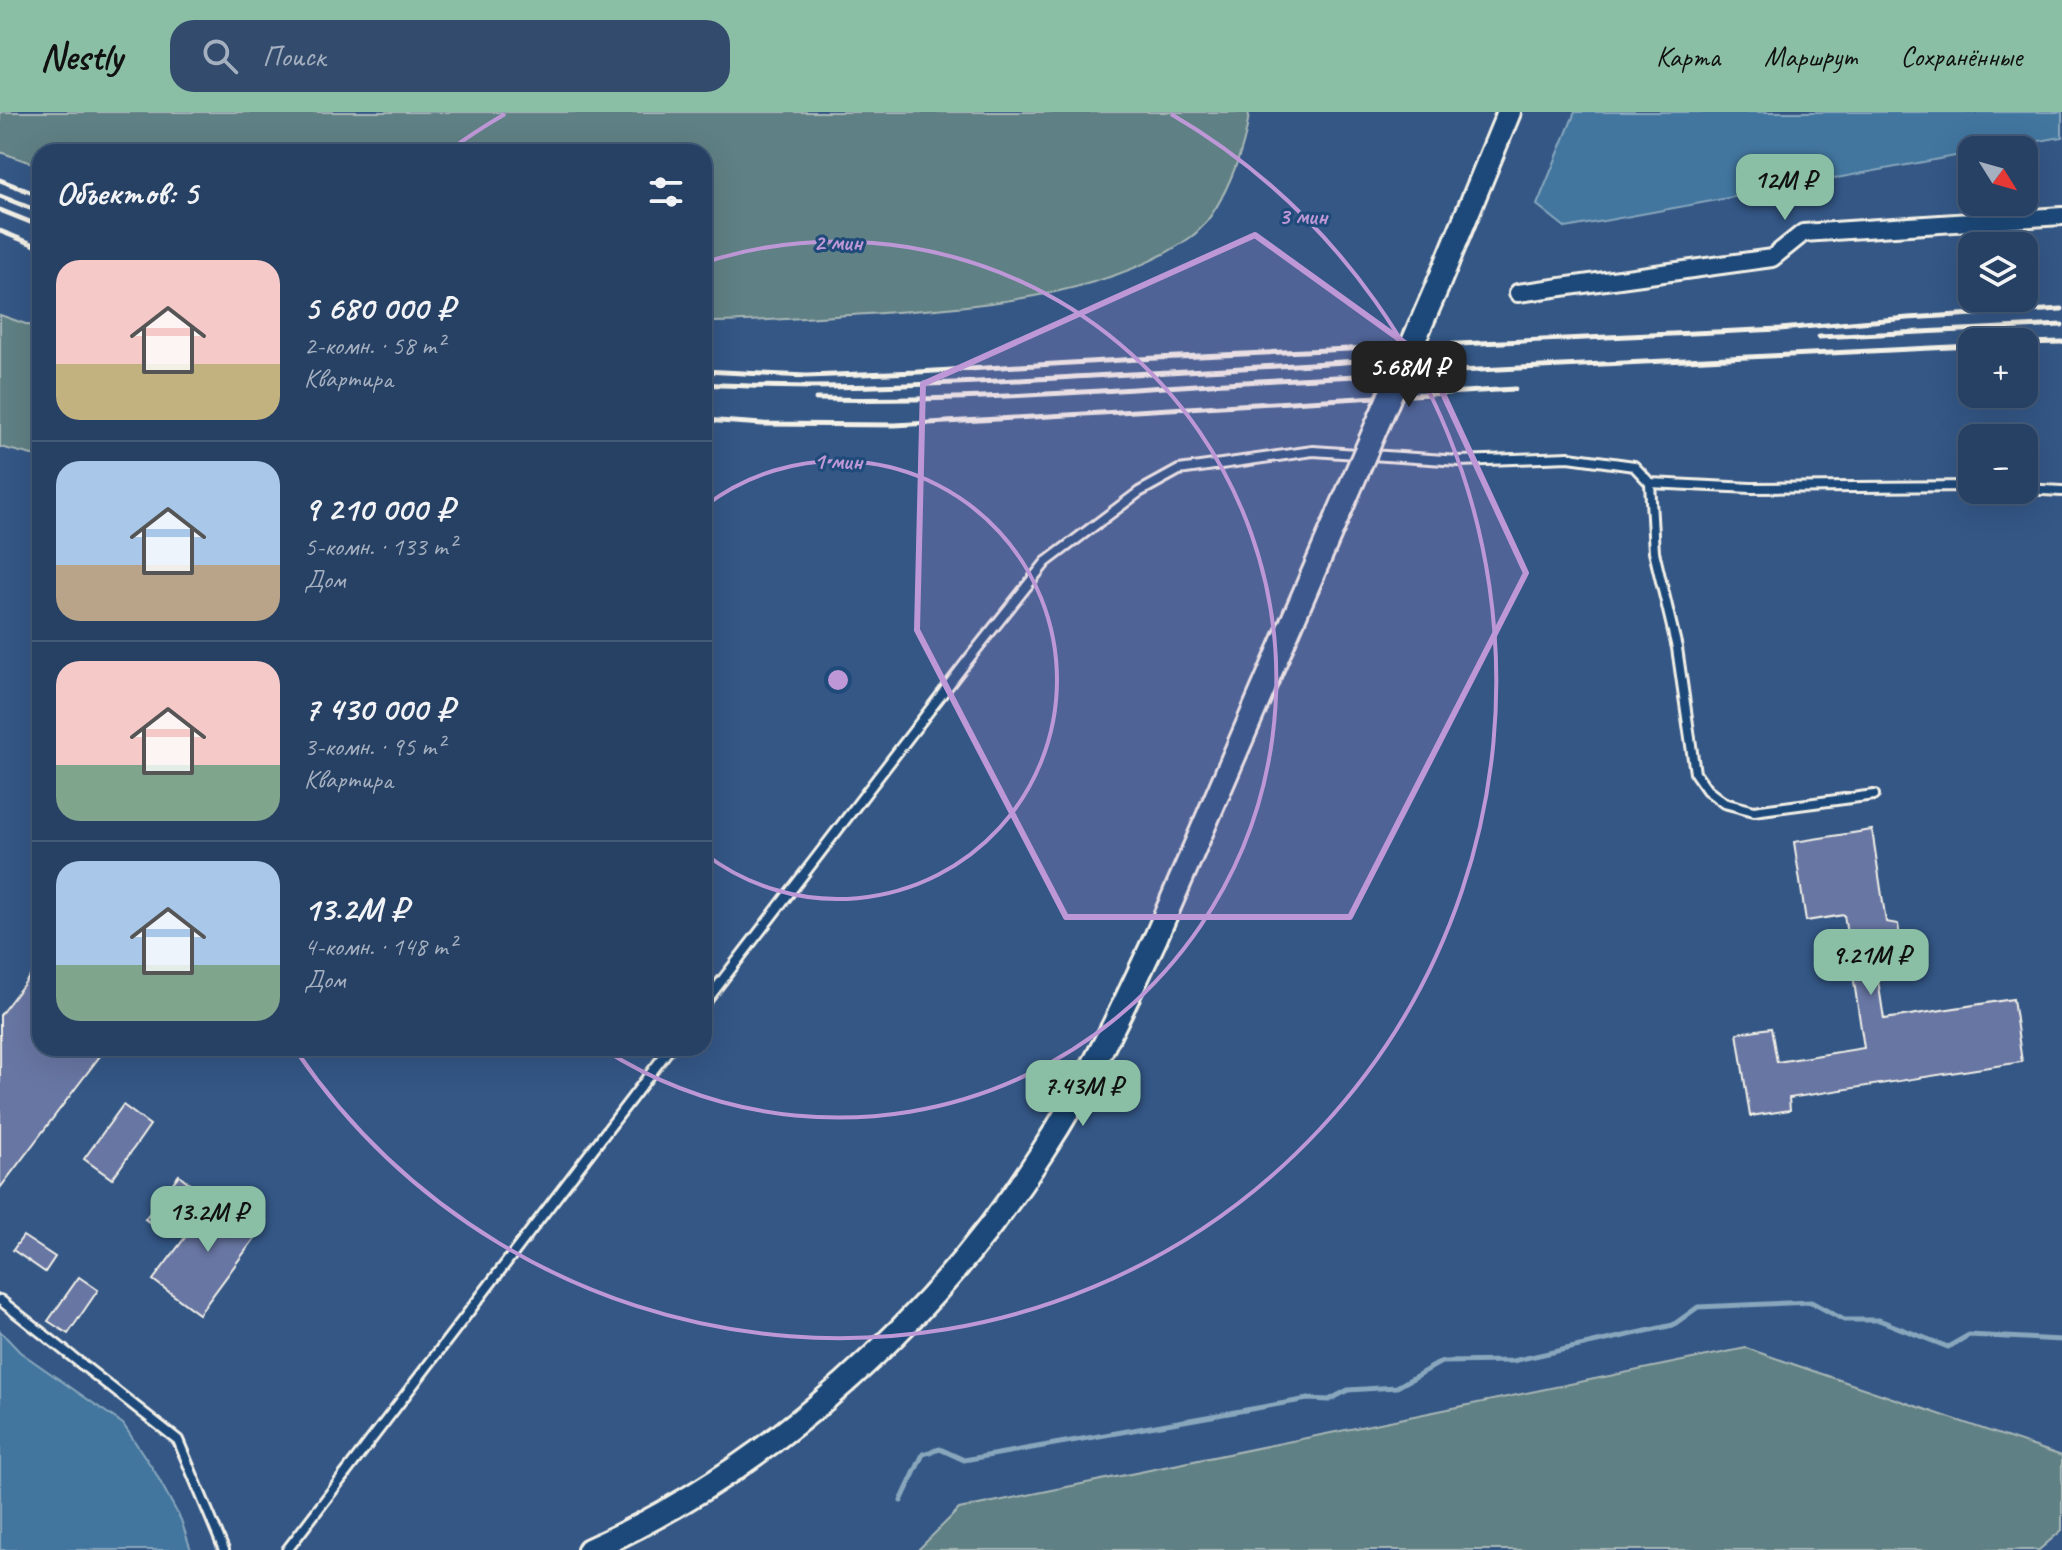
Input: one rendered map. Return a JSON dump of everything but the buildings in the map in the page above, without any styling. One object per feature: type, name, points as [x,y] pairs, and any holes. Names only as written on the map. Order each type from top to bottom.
[{"type":"main road","points":[[589,1550],[664,1512],[715,1480],[789,1428],[841,1385],[896,1334],[947,1279],[999,1216],[1044,1151],[1123,1007],[1163,923],[1437,287],[1509,112]]},
{"type":"street","points":[[1518,293],[1772,258],[1803,233],[2062,216]]},
{"type":"lane","points":[[712,994],[1046,562],[1139,492],[1179,470],[1313,451],[1459,461],[1569,457],[1634,466],[1650,483],[1654,552],[1677,648],[1695,773],[1707,790],[1724,803],[1754,811],[1874,795]]},
{"type":"lane","points":[[1650,483],[1751,488],[1958,486]]},
{"type":"lane","points":[[2038,490],[2062,491]]},
{"type":"lane","points":[[287,1550],[664,1056]]},
{"type":"lane","points":[[0,1300],[178,1440],[224,1550]]},
{"type":"highlighted area","points":[[1255,235],[1427,359],[1526,573],[1350,917],[1066,917],[917,630],[923,384]]},
{"type":"green space","points":[[0,112],[1249,112],[1243,144],[1230,180],[1202,227],[1155,258],[1115,275],[1072,288],[981,304],[741,321],[712,322],[712,144],[32,144],[32,163],[0,152]]},
{"type":"green space","points":[[0,315],[32,326],[32,455],[0,447]]},
{"type":"green space","points":[[1746,1348],[2062,1456],[2062,1530],[2039,1550],[918,1550],[959,1509]]},
{"type":"water","points":[[1575,112],[2062,112],[2062,137],[2038,141],[2038,136],[1958,136],[1958,156],[1566,228],[1537,205]]},
{"type":"water","points":[[0,1331],[20,1352],[123,1424],[155,1472],[181,1520],[191,1550],[0,1550]]},
{"type":"waterway","points":[[901,1501],[923,1454],[940,1449],[964,1460],[1308,1399],[1329,1400],[1348,1390],[1397,1387],[1441,1362],[1513,1361],[1673,1325],[1698,1307],[1811,1302],[1844,1320],[1879,1320],[1948,1347],[1969,1335],[2062,1340]]},
{"type":"railway","points":[[0,180],[32,193]]},
{"type":"railway","points":[[0,196],[32,209]]},
{"type":"railway","points":[[0,210],[32,223]]},
{"type":"railway","points":[[0,231],[32,244]]},
{"type":"railway","points":[[712,371],[806,376],[918,372],[1780,329],[2062,309]]},
{"type":"railway","points":[[1819,337],[2062,325]]},
{"type":"railway","points":[[2038,343],[2062,342]]},
{"type":"railway","points":[[816,399],[988,397],[1958,347]]},
{"type":"railway","points":[[712,384],[836,387],[925,384],[1427,356]]},
{"type":"railway","points":[[712,421],[895,425],[1515,389]]}]
